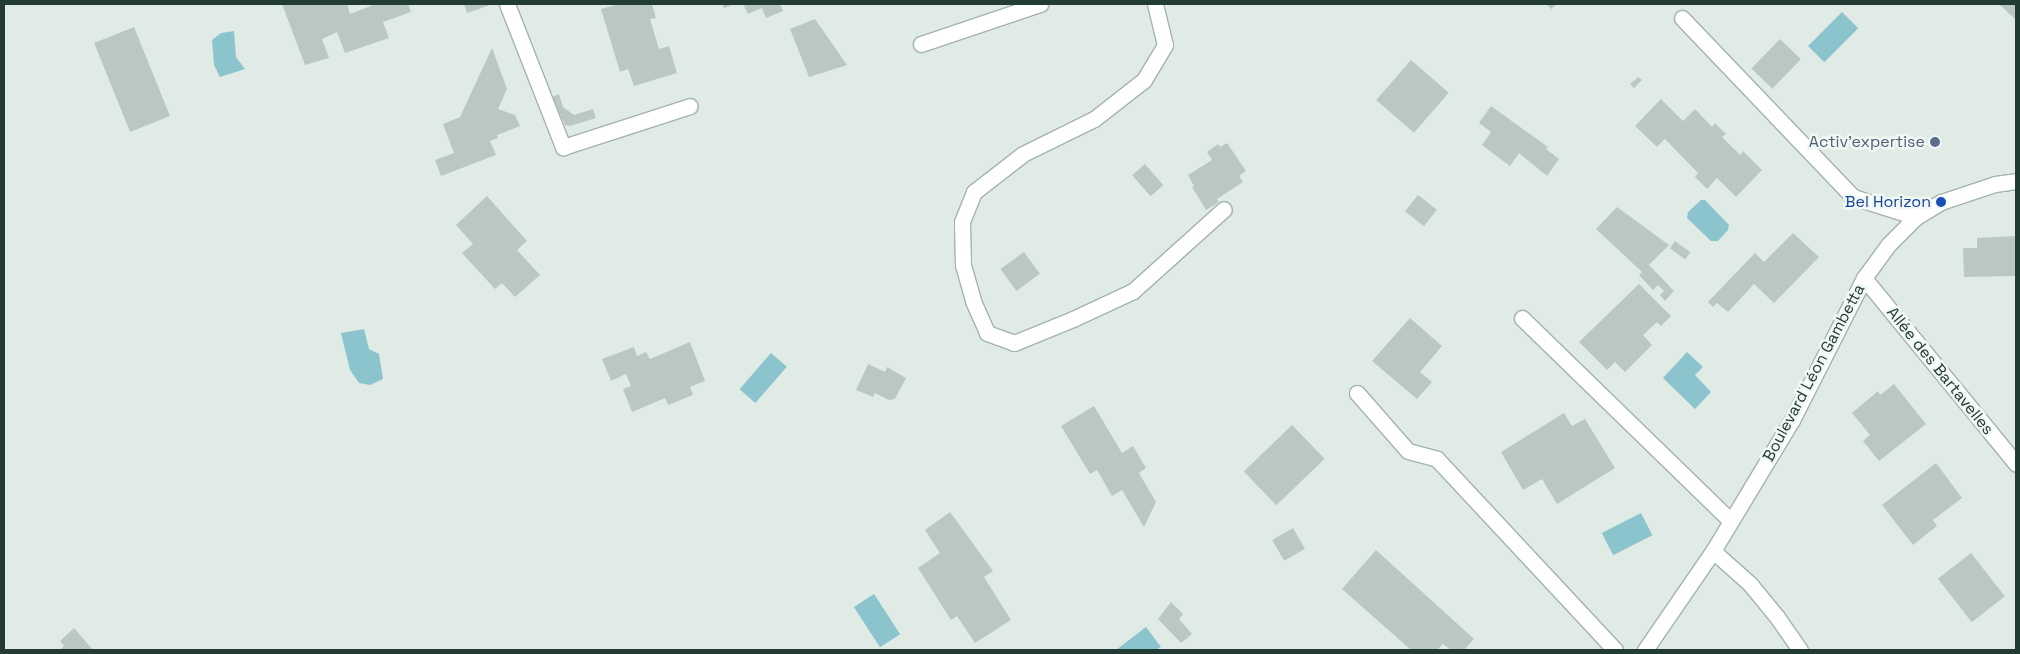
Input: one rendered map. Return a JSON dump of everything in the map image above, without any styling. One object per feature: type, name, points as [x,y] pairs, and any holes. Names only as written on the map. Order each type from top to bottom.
[{"type":"street","points":[[507,4],[563,148],[690,106]]},
{"type":"street","points":[[921,44],[1040,4]]},
{"type":"street","points":[[1155,4],[1165,45],[1144,80],[1094,118],[1023,154],[974,192],[962,222],[963,265],[973,301],[987,333],[1014,344],[1073,320],[1133,291],[1224,209]]},
{"type":"street","points":[[1682,18],[1853,198],[1916,217]]},
{"type":"street","name":"Boulevard Léon Gambetta","points":[[1645,650],[1713,550],[1792,420],[1864,278],[1889,244],[1916,217],[1941,202],[1966,192],[1995,184],[2016,181]]},
{"type":"street","name":"Allée des Bartavelles","points":[[1864,278],[2016,464]]},
{"type":"street","points":[[1522,318],[1731,521]]},
{"type":"street","points":[[1357,393],[1408,451],[1436,459],[1615,650]]},
{"type":"street","points":[[1713,550],[1750,584],[1777,617],[1800,650]]},
{"type":"water","points":[[1842,12],[1858,28],[1824,62],[1808,46]]},
{"type":"water","points":[[234,31],[236,57],[245,69],[220,77],[214,65],[212,40],[221,33]]},
{"type":"water","points":[[1701,200],[1705,200],[1729,225],[1728,230],[1718,241],[1711,241],[1687,218],[1688,212]]},
{"type":"water","points":[[364,329],[369,349],[379,354],[383,379],[370,385],[359,383],[350,370],[341,333]]},
{"type":"water","points":[[1687,352],[1703,367],[1695,375],[1711,392],[1695,409],[1663,378]]},
{"type":"water","points":[[771,353],[787,367],[755,403],[740,389]]},
{"type":"water","points":[[1641,513],[1652,535],[1613,555],[1602,533]]},
{"type":"water","points":[[874,594],[900,634],[880,647],[854,607]]},
{"type":"water","points":[[1146,627],[1161,647],[1156,650],[1116,650]]},
{"type":"building","points":[[282,4],[347,4],[350,14],[376,4],[408,4],[411,12],[383,22],[389,38],[345,53],[337,32],[322,39],[329,58],[305,65]]},
{"type":"building","points":[[464,4],[493,4],[467,13]]},
{"type":"building","points":[[619,4],[652,4],[656,18],[650,19],[659,49],[669,46],[677,73],[634,86],[628,69],[620,72],[601,9]]},
{"type":"building","points":[[722,4],[735,4],[724,8]]},
{"type":"building","points":[[743,4],[780,4],[783,11],[766,18],[762,8],[748,14]]},
{"type":"building","points":[[1546,4],[1557,4],[1551,9]]},
{"type":"building","points":[[1999,4],[2016,4],[2016,20]]},
{"type":"building","points":[[815,19],[847,65],[809,77],[790,29]]},
{"type":"building","points":[[134,27],[170,116],[130,132],[94,43]]},
{"type":"building","points":[[1780,39],[1801,59],[1772,89],[1752,68]]},
{"type":"building","points":[[492,48],[507,89],[498,109],[515,115],[520,126],[497,135],[498,138],[490,141],[496,155],[441,176],[435,160],[454,153],[443,124],[460,117]]},
{"type":"building","points":[[1411,60],[1449,93],[1414,133],[1376,100]]},
{"type":"building","points":[[1638,77],[1642,80],[1634,88],[1630,84]]},
{"type":"building","points":[[559,94],[563,107],[574,115],[593,109],[596,118],[570,126],[565,125],[552,97]]},
{"type":"building","points":[[1661,99],[1683,121],[1695,109],[1712,127],[1715,123],[1726,134],[1722,137],[1740,155],[1743,151],[1762,170],[1736,197],[1717,178],[1707,189],[1695,177],[1698,173],[1665,139],[1657,147],[1635,126]]},
{"type":"building","points":[[1491,106],[1548,147],[1546,149],[1559,159],[1547,176],[1519,153],[1510,166],[1482,145],[1491,132],[1479,123]]},
{"type":"building","points":[[1227,143],[1246,171],[1239,176],[1243,182],[1217,199],[1219,202],[1206,210],[1192,187],[1194,186],[1188,175],[1212,160],[1207,152],[1218,144],[1220,147]]},
{"type":"building","points":[[1145,164],[1163,185],[1151,196],[1132,175]]},
{"type":"building","points":[[1418,195],[1437,210],[1424,226],[1405,212]]},
{"type":"building","points":[[487,196],[527,241],[517,250],[540,275],[515,297],[502,283],[495,289],[462,253],[473,244],[456,225]]},
{"type":"building","points":[[1617,207],[1669,245],[1649,265],[1674,291],[1665,301],[1660,295],[1664,291],[1658,285],[1653,290],[1639,275],[1642,272],[1596,229]]},
{"type":"building","points":[[1793,233],[1819,257],[1774,303],[1754,284],[1728,312],[1717,303],[1713,307],[1708,302],[1755,253],[1764,262]]},
{"type":"building","points":[[2016,236],[2016,276],[1964,277],[1963,248],[1977,248],[1977,238]]},
{"type":"building","points":[[1675,241],[1690,252],[1685,259],[1670,248]]},
{"type":"building","points":[[1024,252],[1040,274],[1016,291],[1001,269]]},
{"type":"building","points":[[1639,284],[1671,316],[1661,326],[1657,322],[1643,335],[1652,345],[1625,372],[1615,362],[1607,370],[1579,342]]},
{"type":"building","points":[[1410,318],[1442,346],[1420,372],[1432,382],[1417,399],[1372,361]]},
{"type":"building","points":[[690,342],[705,381],[690,387],[693,395],[668,405],[665,398],[632,412],[623,389],[631,386],[626,374],[611,381],[602,359],[634,347],[637,356],[646,352],[650,359]]},
{"type":"building","points":[[868,364],[885,372],[887,367],[906,378],[895,399],[889,400],[875,393],[873,397],[856,390]]},
{"type":"building","points":[[1894,384],[1926,424],[1879,461],[1863,441],[1870,435],[1852,413],[1878,391],[1880,395]]},
{"type":"building","points":[[1094,406],[1122,453],[1133,446],[1146,468],[1139,473],[1156,502],[1144,527],[1122,490],[1112,496],[1097,470],[1090,474],[1061,426]]},
{"type":"building","points":[[1564,413],[1572,426],[1585,419],[1615,468],[1557,504],[1542,479],[1523,490],[1501,452]]},
{"type":"building","points":[[1292,425],[1325,459],[1276,505],[1244,472]]},
{"type":"building","points":[[1936,463],[1962,498],[1933,520],[1937,526],[1913,545],[1882,505]]},
{"type":"building","points":[[950,512],[993,571],[984,577],[1011,620],[975,643],[957,616],[951,620],[918,568],[940,553],[925,530]]},
{"type":"building","points":[[1293,528],[1305,549],[1284,561],[1272,540]]},
{"type":"building","points":[[1376,550],[1474,639],[1464,650],[1451,650],[1443,644],[1437,650],[1411,650],[1342,589]]},
{"type":"building","points":[[1971,553],[2005,596],[1972,622],[1938,579]]},
{"type":"building","points":[[1171,602],[1183,614],[1179,619],[1192,634],[1181,643],[1158,619]]},
{"type":"building","points":[[74,628],[93,650],[60,650],[64,646],[60,641]]},
{"type":"place","name":"Activ'expertise","points":[[1935,142]]},
{"type":"place","name":"Bel Horizon","points":[[1941,202]]}]
